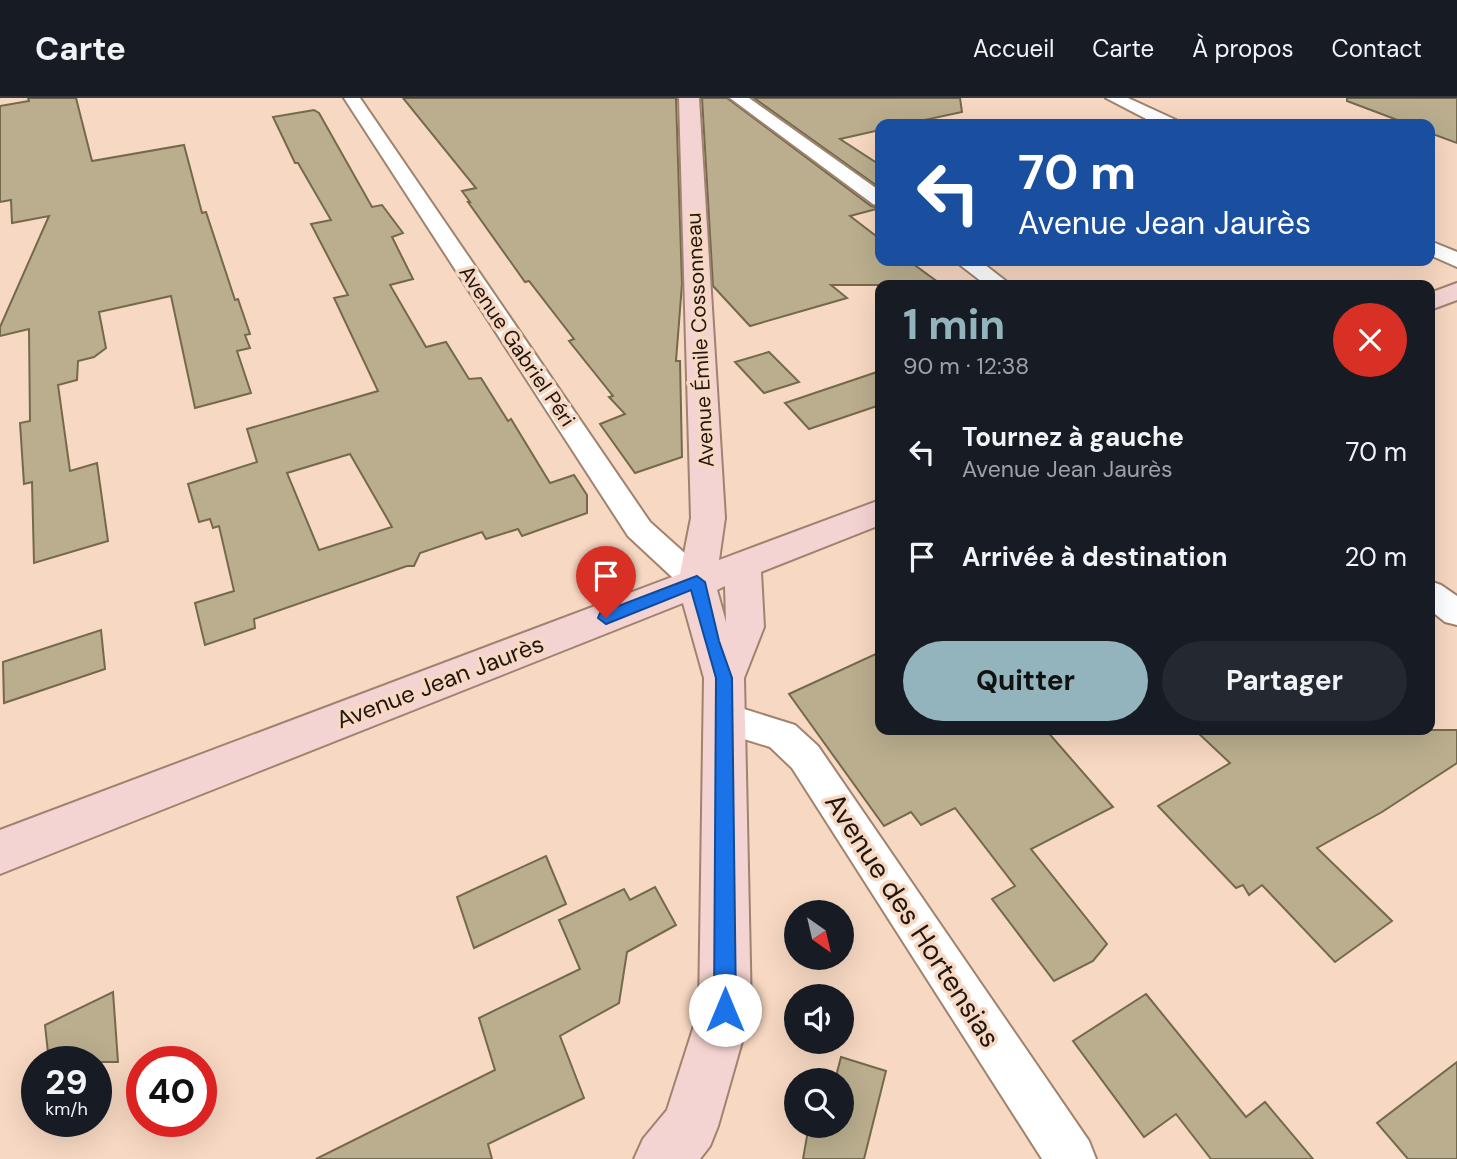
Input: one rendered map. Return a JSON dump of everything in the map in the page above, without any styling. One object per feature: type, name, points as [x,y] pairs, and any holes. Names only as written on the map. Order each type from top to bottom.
[{"type":"street","name":"Avenue Gabriel Péri","points":[[352,98],[639,529],[697,582]]},
{"type":"street","name":"Avenue Émile Cossonneau","points":[[689,98],[708,518],[697,582]]},
{"type":"street","points":[[738,98],[875,196]]},
{"type":"street","points":[[1114,98],[1159,119]]},
{"type":"street","points":[[1435,249],[1457,260]]},
{"type":"street","points":[[973,266],[993,280]]},
{"type":"street","points":[[1435,300],[1457,291]]},
{"type":"street","name":"Avenue Jean Jaurès","points":[[0,852],[875,514]]},
{"type":"street","points":[[724,698],[745,626],[743,564]]},
{"type":"street","points":[[663,1159],[690,1126],[725,1010],[724,698],[697,582]]},
{"type":"street","points":[[1435,597],[1457,613]]},
{"type":"street","name":"Avenue des Hortensias","points":[[724,698],[782,736],[805,757],[1071,1159]]},
{"type":"building","points":[[28,98],[76,98],[92,161],[184,145],[202,213],[206,212],[235,300],[238,299],[250,334],[245,335],[250,348],[237,351],[251,393],[195,408],[171,296],[99,312],[106,348],[94,357],[78,361],[77,380],[58,385],[70,471],[97,463],[108,541],[34,563],[32,482],[24,484],[20,423],[30,421],[29,329],[0,336],[0,327],[49,216],[12,223],[11,200],[0,202],[0,106],[29,101]]},
{"type":"building","points":[[403,98],[676,98],[682,284],[676,361],[680,361],[682,457],[635,473],[600,424],[625,414],[609,397],[613,396],[569,341],[574,339],[529,281],[525,282],[468,202],[462,191],[476,188]]},
{"type":"building","points":[[702,98],[727,98],[875,207],[875,209],[850,216],[875,235],[875,266],[916,266],[935,280],[875,280],[875,285],[831,285],[847,298],[750,326],[713,286]]},
{"type":"building","points":[[754,98],[960,98],[962,112],[929,119],[875,119],[875,131],[840,139],[875,162],[875,184]]},
{"type":"building","points":[[1347,98],[1457,98],[1457,143],[1435,135],[1435,119],[1395,119],[1347,101]]},
{"type":"building","points":[[314,110],[319,113],[372,207],[382,205],[403,233],[392,237],[413,279],[390,285],[426,347],[446,342],[469,379],[481,378],[508,421],[511,419],[550,483],[574,475],[587,495],[587,513],[522,536],[518,529],[486,539],[482,532],[420,553],[414,566],[407,566],[254,619],[255,628],[205,645],[195,603],[234,591],[219,526],[213,528],[210,519],[199,522],[188,484],[257,462],[247,429],[378,391],[334,298],[348,295],[311,224],[331,220],[298,163],[295,163],[273,117]],"holes":[[[350,454],[392,527],[319,550],[287,473]]]},
{"type":"building","points":[[769,352],[799,382],[764,393],[735,362]]},
{"type":"building","points":[[875,373],[875,407],[809,429],[785,403]]},
{"type":"building","points":[[101,630],[105,669],[4,703],[3,662]]},
{"type":"building","points":[[875,654],[875,735],[1050,735],[1113,807],[1031,849],[1107,944],[1093,961],[1054,981],[992,899],[1015,886],[955,808],[921,825],[911,812],[884,826],[789,694]]},
{"type":"building","points":[[1435,730],[1457,730],[1457,763],[1382,812],[1317,848],[1392,921],[1335,962],[1262,885],[1249,895],[1243,885],[1236,888],[1158,806],[1230,763],[1200,735],[1435,735]]},
{"type":"building","points":[[546,856],[566,904],[474,948],[457,897]]},
{"type":"building","points":[[655,887],[676,925],[627,952],[619,1003],[560,1036],[584,1098],[488,1144],[492,1159],[316,1159],[495,1070],[479,1018],[580,969],[559,920],[624,889],[630,900]]},
{"type":"building","points":[[113,992],[118,1062],[112,1062],[112,1046],[47,1046],[45,1025]]},
{"type":"building","points":[[1146,994],[1246,1117],[1265,1102],[1313,1159],[1211,1159],[1176,1114],[1144,1137],[1073,1041]]},
{"type":"building","points":[[841,1057],[886,1071],[864,1159],[803,1159],[807,1138],[854,1138],[854,1068],[838,1068]]},
{"type":"building","points":[[1457,1062],[1457,1159],[1408,1159],[1377,1123]]},
{"type":"route","points":[[606,618],[697,582],[711,641],[724,678],[725,1010]]}]
